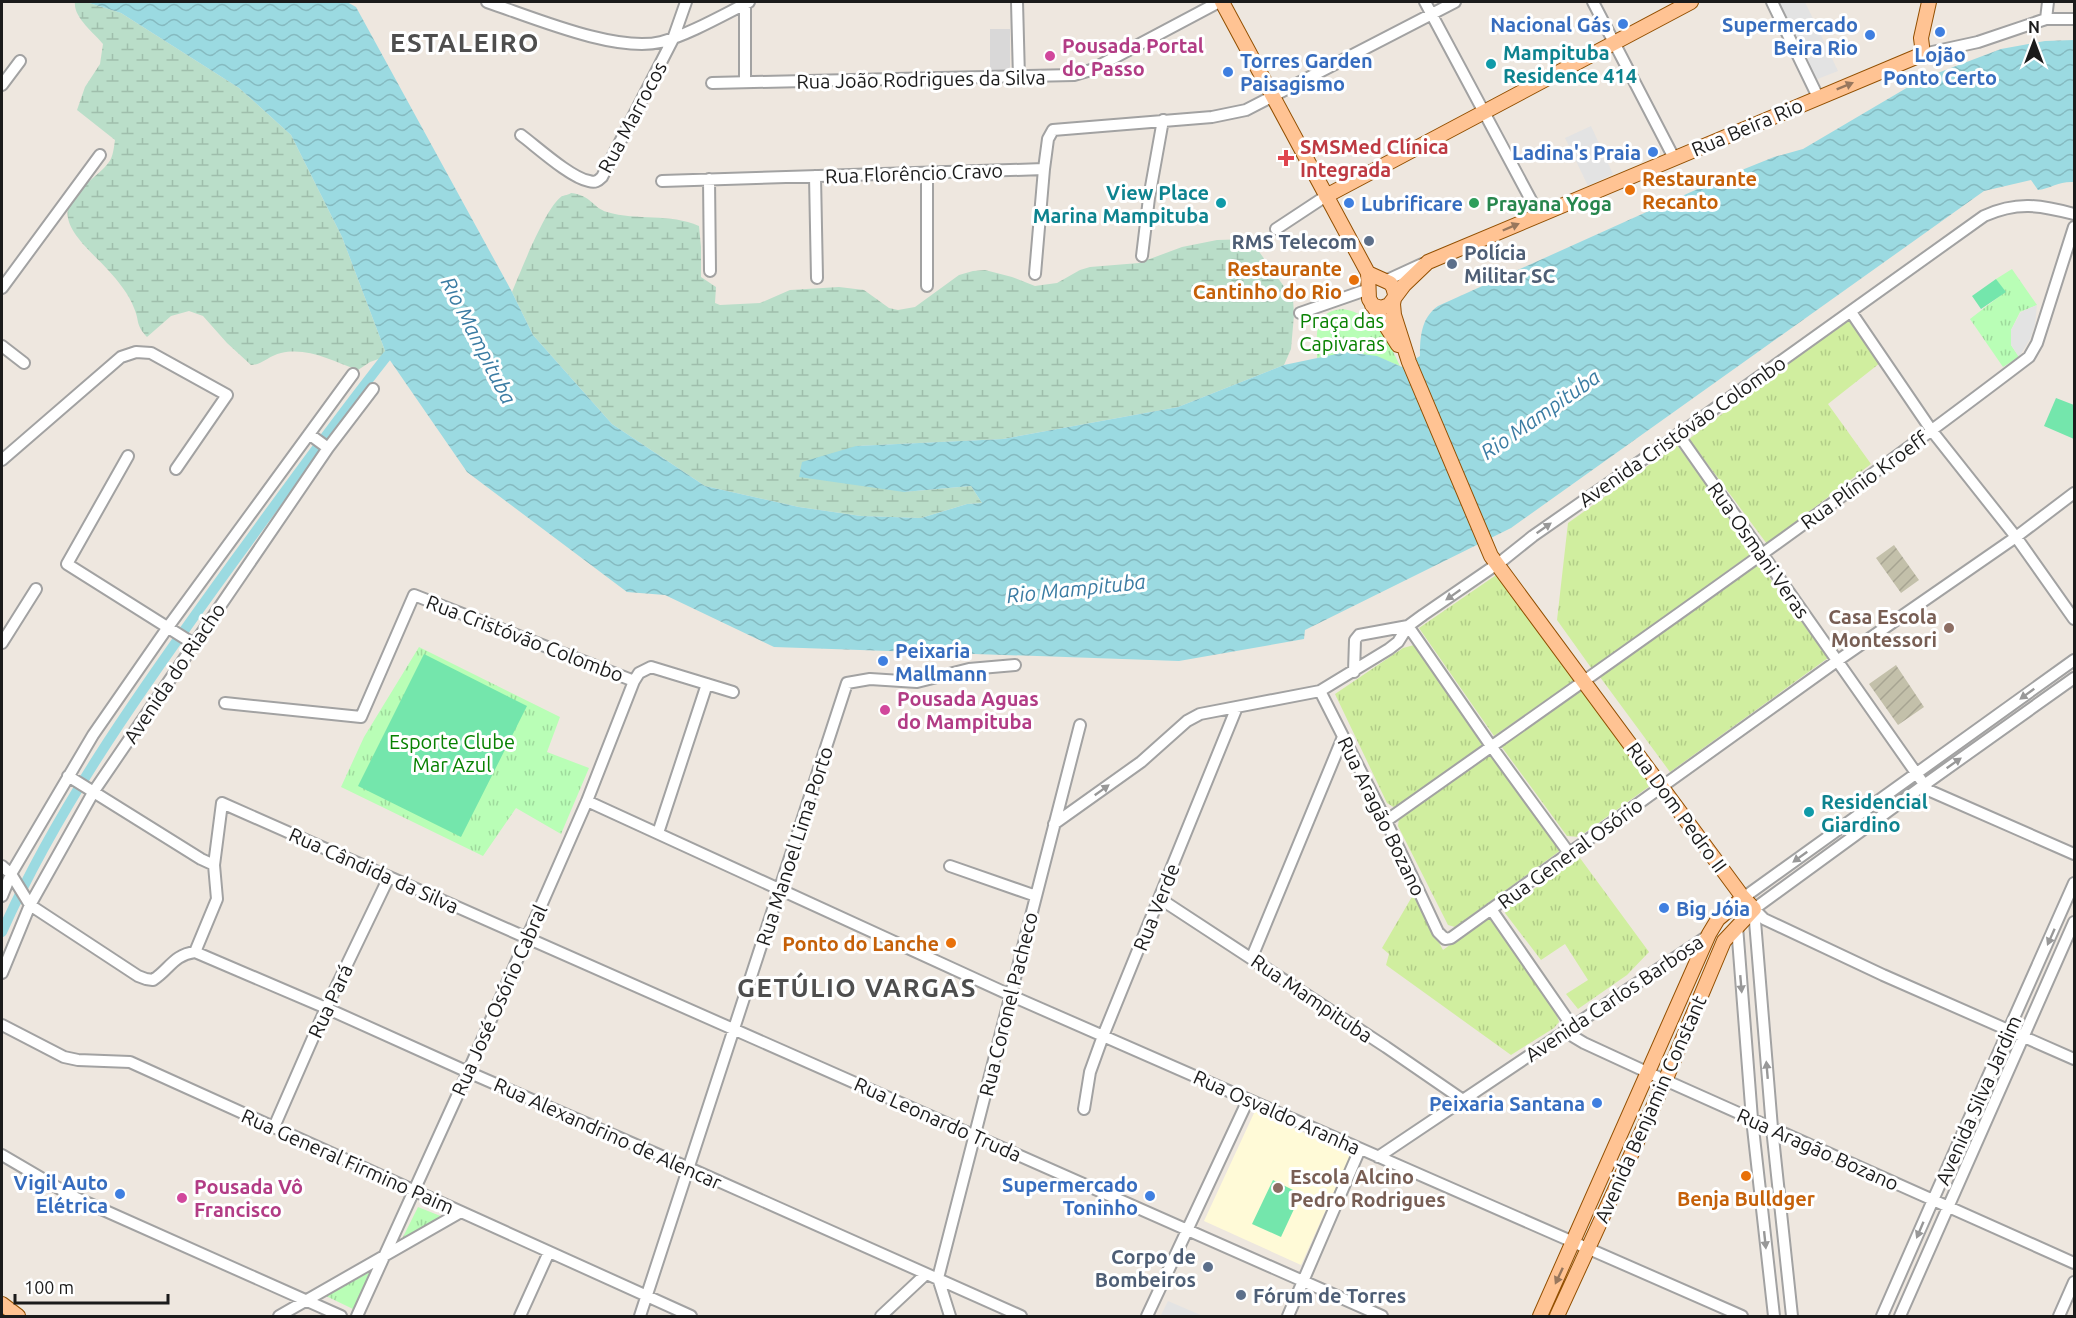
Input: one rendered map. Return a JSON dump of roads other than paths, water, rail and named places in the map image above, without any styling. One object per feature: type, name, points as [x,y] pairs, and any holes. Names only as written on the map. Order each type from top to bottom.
[{"type":"main road","points":[[1220,2],[1368,273],[1368,299],[1409,362]]},
{"type":"main road","points":[[1326,196],[1691,2]]},
{"type":"main road","points":[[1923,54],[1921,38],[1929,2]]},
{"type":"main road","name":"Rua Beira Rio","points":[[1393,301],[1404,285],[1428,262],[1923,54]]},
{"type":"main road","points":[[1368,273],[1393,287],[1394,315],[1409,362]]},
{"type":"main road","name":"Rua Beira Rio","points":[[1368,289],[1376,282],[1385,281]]},
{"type":"main road","points":[[1372,305],[1384,308],[1393,301]]},
{"type":"main road","name":"Rua Dom Pedro II","points":[[1409,362],[1491,554],[1748,904]]},
{"type":"main road","points":[[1688,1027],[1688,1011],[1717,948],[1720,935],[1748,904]]},
{"type":"main road","name":"Avenida Benjamin Constant","points":[[1557,1317],[1665,1080],[1724,941],[1737,926],[1748,904]]},
{"type":"main road","name":"Avenida Carlos Barbosa","points":[[1709,934],[1718,919],[1748,904]]},
{"type":"main road","name":"Avenida Benjamin Constant","points":[[1540,1317],[1709,934]]},
{"type":"main road","points":[[2,1304],[18,1317]]},
{"type":"street","points":[[487,2],[504,4],[594,37],[621,44],[654,44],[673,39],[747,3],[745,82]]},
{"type":"street","name":"Rua Marrocos","points":[[521,135],[575,176],[589,182],[597,182],[605,172],[673,39],[686,2]]},
{"type":"street","points":[[1017,2],[1019,78]]},
{"type":"street","name":"Rua João Rodrigues da Silva","points":[[712,83],[1065,77],[1084,73],[1220,2]]},
{"type":"street","points":[[1425,2],[1539,215]]},
{"type":"street","points":[[1035,274],[1044,169],[1048,139],[1053,130],[1237,113],[1256,107],[1455,2]]},
{"type":"street","points":[[1593,2],[1674,158]]},
{"type":"street","points":[[1772,2],[1818,97]]},
{"type":"street","points":[[2046,19],[2048,2]]},
{"type":"street","name":"Rua Beira Rio","points":[[1923,54],[1978,42],[2046,19],[2074,19]]},
{"type":"street","points":[[2,85],[20,61]]},
{"type":"street","points":[[1142,256],[1149,198],[1163,120]]},
{"type":"street","points":[[2,288],[100,155]]},
{"type":"street","name":"Rua Florêncio Cravo","points":[[662,181],[1044,169]]},
{"type":"street","points":[[927,174],[927,286]]},
{"type":"street","points":[[815,176],[817,278]]},
{"type":"street","points":[[709,179],[710,271]]},
{"type":"street","points":[[1276,229],[1326,196]]},
{"type":"street","name":"Avenida Cristóvão Colombo","points":[[1054,824],[1141,762],[1187,721],[1200,714],[1320,691],[1394,646],[1408,626],[1984,216],[2001,208],[2024,204],[2074,214]]},
{"type":"street","name":"Avenida Cristóvão Colombo","points":[[2058,210],[2074,208]]},
{"type":"street","name":"Rua Plínio Kroeff","points":[[1386,821],[1762,554],[1932,431],[2029,357],[2037,343],[2074,227]]},
{"type":"street","name":"Rua Beira Rio","points":[[1385,281],[1428,262]]},
{"type":"street","name":"Rua Beira Rio","points":[[1300,314],[1368,289]]},
{"type":"street","points":[[1343,298],[1372,305]]},
{"type":"street","points":[[1851,312],[1932,431],[2016,537],[2074,619]]},
{"type":"street","points":[[2,346],[24,363]]},
{"type":"street","points":[[2,460],[121,357],[129,353],[151,353],[227,395],[176,469]]},
{"type":"street","name":"Avenida do Riacho","points":[[2,896],[11,874],[93,735],[168,627],[353,375]]},
{"type":"street","name":"Avenida do Riacho","points":[[2,973],[30,905],[94,791],[328,448],[372,389]]},
{"type":"street","points":[[309,434],[328,448]]},
{"type":"street","name":"Rua Osmani Veras","points":[[1678,434],[1928,790],[2074,854]]},
{"type":"street","points":[[129,456],[67,564],[194,644]]},
{"type":"street","name":"Rua General Osório","points":[[1445,939],[1451,938],[1837,661],[2016,537],[2074,493]]},
{"type":"street","points":[[2,643],[36,589]]},
{"type":"street","name":"Rua Cristóvão Colombo","points":[[225,703],[361,717],[414,595],[634,681],[639,673],[651,667],[733,692]]},
{"type":"street","points":[[1354,672],[1355,640],[1359,635],[1408,626],[1569,853]]},
{"type":"street","name":"Avenida Carlos Barbosa","points":[[1748,904],[1916,774],[2074,660]]},
{"type":"street","name":"Rua Manoel Lima Porto","points":[[640,1317],[847,683],[870,679],[917,682],[969,669],[1015,665]]},
{"type":"street","name":"Avenida Carlos Barbosa","points":[[1748,904],[2074,678]]},
{"type":"street","name":"Rua José Osório Cabral","points":[[357,1317],[587,801],[634,681]]},
{"type":"street","points":[[658,833],[707,684]]},
{"type":"street","name":"Rua Aragão Bozano","points":[[1320,691],[1386,821],[1438,932],[1445,939]]},
{"type":"street","name":"Rua Verde","points":[[1084,1109],[1090,1072],[1103,1036],[1237,707]]},
{"type":"street","name":"Rua Coronel Pacheco","points":[[938,1278],[1080,725]]},
{"type":"street","points":[[1252,957],[1343,737]]},
{"type":"street","points":[[2,866],[11,874],[30,905],[138,976],[153,980],[175,959],[195,952],[217,899],[214,865],[68,776]]},
{"type":"street","name":"Rua Osvaldo Aranha","points":[[587,801],[1010,995],[1742,1317]]},
{"type":"street","name":"Rua Cândida da Silva","points":[[214,865],[222,802],[526,938]]},
{"type":"street","points":[[950,866],[1036,896]]},
{"type":"street","name":"Rua Pará","points":[[274,1127],[326,1008],[389,877]]},
{"type":"street","name":"Avenida Silva Jardim","points":[[1882,1317],[2074,883]]},
{"type":"street","name":"Rua Mampituba","points":[[1159,900],[1252,957],[1463,1100]]},
{"type":"street","points":[[1748,904],[1792,1317]]},
{"type":"street","name":"Rua Dom Pedro II","points":[[1748,904],[1764,919],[1883,975],[2074,1059]]},
{"type":"street","name":"Rua Aragão Bozano","points":[[1491,909],[1568,1029],[1578,1040],[2074,1263]]},
{"type":"street","name":"Avenida Silva Jardim","points":[[1900,1317],[2074,922]]},
{"type":"street","points":[[1737,926],[1752,1119],[1774,1317]]},
{"type":"street","name":"Avenida Carlos Barbosa","points":[[1378,1156],[1709,934]]},
{"type":"street","name":"Rua Leonardo Truda","points":[[526,938],[1382,1317]]},
{"type":"street","name":"Rua Alexandrino de Alencar","points":[[195,952],[938,1278],[1021,1317]]},
{"type":"street","name":"Rua General Firmino Paim","points":[[2,1025],[64,1057],[78,1060],[130,1062],[691,1317]]},
{"type":"street","points":[[1147,1317],[1248,1100]]},
{"type":"street","points":[[1288,1317],[1360,1149]]},
{"type":"street","points":[[2,1155],[72,1196],[341,1317]]},
{"type":"street","points":[[279,1317],[460,1212]]},
{"type":"street","points":[[520,1317],[549,1252]]},
{"type":"street","points":[[881,1317],[926,1274]]},
{"type":"street","points":[[938,1278],[950,1317]]},
{"type":"street","points":[[2061,1311],[2074,1282]]},
{"type":"street","points":[[2050,1317],[2061,1311],[2074,1298]]},
{"type":"water","name":"Rio Mampituba","points":[[86,2],[347,2],[356,7],[512,292],[533,335],[612,424],[705,486],[799,507],[861,516],[921,518],[967,504],[982,503],[971,486],[904,492],[799,477],[802,462],[856,446],[1003,439],[1178,407],[1284,365],[1346,352],[1377,356],[1402,367],[1420,356],[1421,335],[1425,322],[1438,306],[1722,178],[1774,157],[1803,149],[1915,83],[2001,49],[2045,41],[2074,40],[2074,182],[2038,190],[2031,180],[1984,191],[1511,528],[1305,630],[1304,639],[1179,661],[774,647],[665,595],[627,592],[467,472],[387,356],[342,237],[291,135],[239,88],[121,13]]},
{"type":"waterway","points":[[2,932],[47,843],[125,715],[276,503],[387,356]]},
{"type":"place","name":"Nacional Gás","points":[[1623,24]]},
{"type":"place","name":"Lojão Ponto Certo","points":[[1940,32]]},
{"type":"place","name":"Supermercado Beira Rio","points":[[1870,35]]},
{"type":"place","name":"Pousada Portal do Passo","points":[[1050,56]]},
{"type":"place","name":"Mampituba Residence 414","points":[[1491,64]]},
{"type":"place","name":"Torres Garden Paisagismo","points":[[1228,72]]},
{"type":"place","name":"Ladina's Praia","points":[[1653,152]]},
{"type":"place","name":"SMSMed Clínica Integrada","points":[[1286,158]]},
{"type":"place","name":"Restaurante Recanto","points":[[1630,190]]},
{"type":"place","name":"View Place Marina Mampituba","points":[[1221,203]]},
{"type":"place","name":"Lubrificare","points":[[1349,203]]},
{"type":"place","name":"Prayana Yoga","points":[[1474,203]]},
{"type":"place","name":"RMS Telecom","points":[[1369,241]]},
{"type":"place","name":"Polícia Militar SC","points":[[1452,264]]},
{"type":"place","name":"Restaurante Cantinho do Rio","points":[[1354,280]]},
{"type":"place","name":"Casa Escola Montessori","points":[[1949,628]]},
{"type":"place","name":"Peixaria Mallmann","points":[[883,661]]},
{"type":"place","name":"Pousada Aguas do Mampituba","points":[[885,710]]},
{"type":"place","name":"Residencial Giardino","points":[[1809,812]]},
{"type":"place","name":"Big Jóia","points":[[1664,908]]},
{"type":"place","name":"Ponto do Lanche","points":[[951,943]]},
{"type":"place","name":"Peixaria Santana","points":[[1597,1103]]},
{"type":"place","name":"Benja Bulldger","points":[[1746,1176]]},
{"type":"place","name":"Escola Alcino Pedro Rodrigues","points":[[1278,1188]]},
{"type":"place","name":"Vigil Auto Elétrica","points":[[120,1194]]},
{"type":"place","name":"Supermercado Toninho","points":[[1150,1196]]},
{"type":"place","name":"Pousada Vô Francisco","points":[[182,1198]]},
{"type":"place","name":"Corpo de Bombeiros","points":[[1208,1267]]},
{"type":"place","name":"Fórum de Torres","points":[[1241,1295]]},
{"type":"district","name":"ESTALEIRO","points":[[465,42]]},
{"type":"district","name":"GETÚLIO VARGAS","points":[[857,987]]},
{"type":"park label","name":"Praça das Capivaras","points":[[1342,332]]},
{"type":"park label","name":"Esporte Clube Mar Azul","points":[[452,752]]}]
